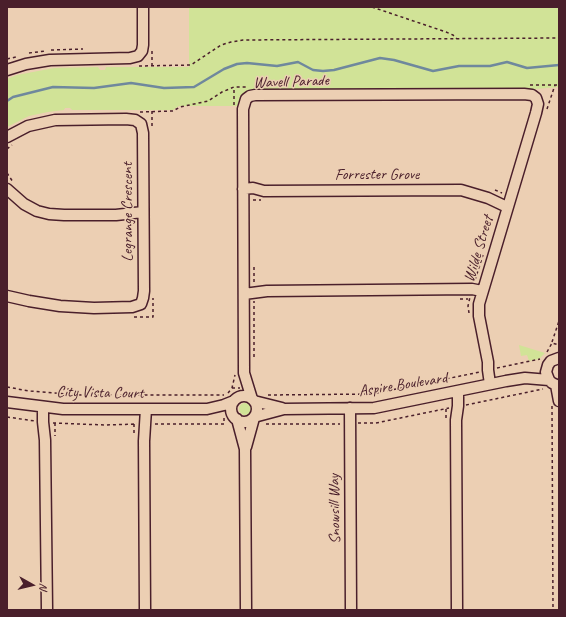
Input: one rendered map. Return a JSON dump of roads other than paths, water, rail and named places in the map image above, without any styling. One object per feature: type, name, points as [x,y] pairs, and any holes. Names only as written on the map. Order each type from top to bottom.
[{"type":"street","points":[[7,70],[26,64],[50,60],[130,58],[138,56],[142,51],[143,45],[143,7]]},
{"type":"street","name":"Wavell Parade","points":[[253,400],[244,373],[243,105],[248,98],[255,95],[529,94],[536,98],[538,104],[526,147]]},
{"type":"street","name":"Legrange Crescent","points":[[7,137],[36,124],[64,119],[135,120],[141,124],[143,133],[144,215],[144,295],[138,306],[121,308],[60,306],[7,296]]},
{"type":"street","name":"Wilde Street","points":[[493,384],[478,311],[481,295],[526,147]]},
{"type":"street","points":[[10,186],[24,204],[44,213],[64,215],[116,215],[135,218],[144,215]]},
{"type":"street","name":"Forrester Grove","points":[[243,192],[253,188],[264,191],[457,190],[508,204]]},
{"type":"street","points":[[244,292],[254,289],[267,291],[472,289],[481,295]]},
{"type":"street","points":[[556,346],[554,360],[546,372],[556,389]]},
{"type":"street","name":"Aspire Boulevard","points":[[254,417],[284,409],[374,408],[525,378],[554,360]]},
{"type":"street","name":"Wavell Parade","points":[[235,400],[244,373]]},
{"type":"street","name":"Aspire Boulevard","points":[[525,378],[556,389]]},
{"type":"street","points":[[454,392],[456,420],[456,610]]},
{"type":"street","points":[[207,409],[224,406],[244,396],[253,400],[257,409],[245,449],[246,610]]},
{"type":"street","points":[[235,400],[232,411],[245,449]]},
{"type":"street","name":"Aspire Boulevard","points":[[253,400],[284,409]]},
{"type":"street","name":"City Vista Court","points":[[7,402],[81,410],[207,409]]},
{"type":"street","points":[[47,407],[43,422],[46,440],[47,610]]},
{"type":"street","name":"Snowsill Way","points":[[350,408],[351,610]]},
{"type":"street","points":[[143,409],[145,610]]},
{"type":"street","points":[[207,409],[244,422],[251,420],[254,417]]},
{"type":"waterway","points":[[7,101],[13,97],[53,87],[94,88],[131,83],[164,88],[194,87],[224,69],[237,64],[247,63],[277,66],[298,62],[313,70],[323,71],[334,70],[380,58],[394,60],[433,71],[459,66],[490,66],[507,62],[527,68],[559,65]]}]
